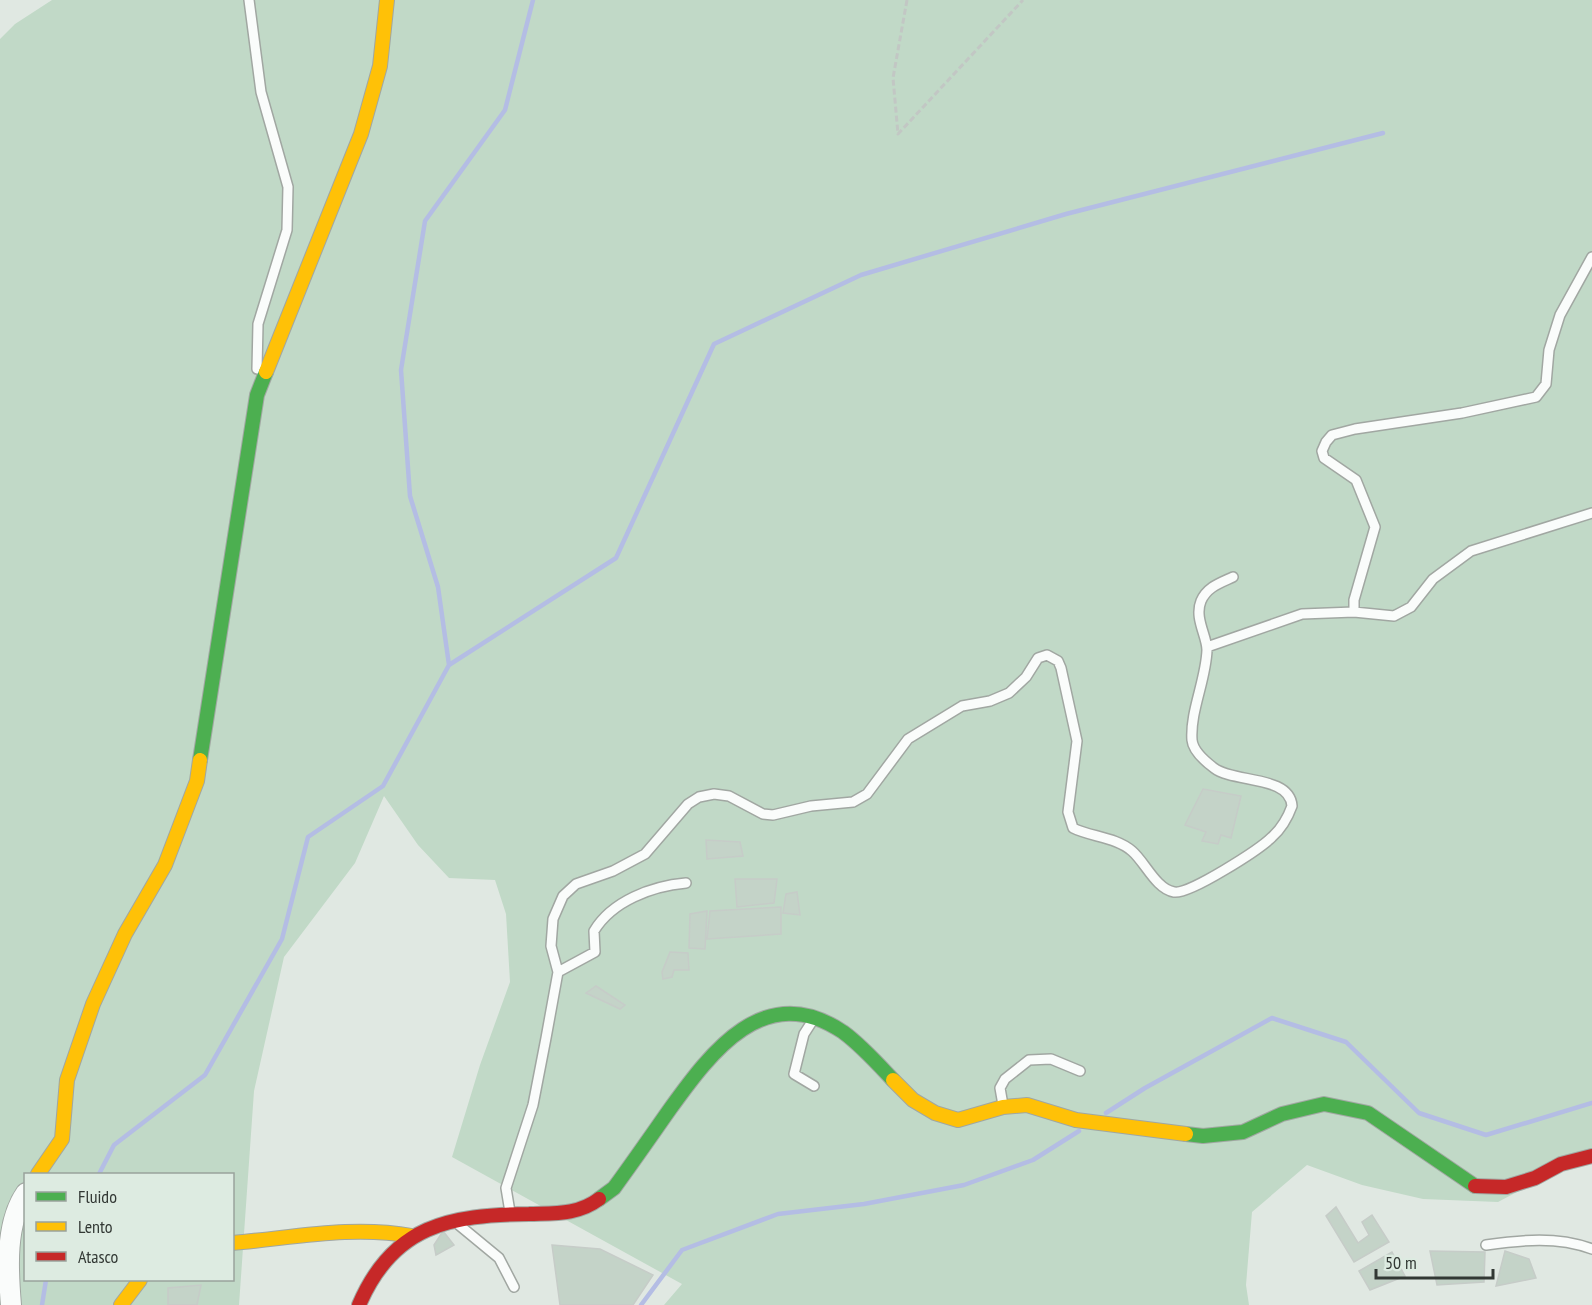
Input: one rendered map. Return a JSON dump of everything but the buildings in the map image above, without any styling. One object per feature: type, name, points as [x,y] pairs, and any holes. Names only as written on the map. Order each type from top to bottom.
[{"type":"street","points":[[39,1173],[62,1139],[68,1080],[93,1004],[125,934],[165,865],[197,782],[257,395],[361,134],[380,66],[387,0]]},
{"type":"street","points":[[359,1305],[365,1291],[412,1236],[452,1220],[510,1214],[570,1213],[591,1205],[614,1188],[704,1062],[729,1038],[756,1021],[786,1014],[814,1018],[843,1032],[913,1100],[935,1113],[958,1120],[979,1116],[1003,1107],[1027,1105],[1076,1120],[1203,1136],[1242,1132],[1282,1114],[1324,1104],[1368,1113],[1474,1186],[1506,1187],[1535,1178],[1561,1164],[1592,1156]]},
{"type":"street","points":[[11,1305],[8,1272],[16,1207],[24,1196]]},
{"type":"street","points":[[234,1243],[266,1241],[347,1229],[387,1229],[412,1236]]},
{"type":"street","points":[[121,1305],[139,1281]]},
{"type":"lane","points":[[249,0],[261,92],[288,187],[287,230],[258,324],[257,395]]},
{"type":"lane","points":[[1354,612],[1354,600],[1375,527],[1356,480],[1324,458],[1322,452],[1326,442],[1332,435],[1355,429],[1462,413],[1536,397],[1546,384],[1549,350],[1560,315],[1592,257]]},
{"type":"lane","points":[[1207,647],[1302,614],[1354,612],[1394,616],[1411,607],[1433,579],[1470,551],[1592,513]]},
{"type":"lane","points":[[510,1214],[506,1188],[533,1105],[558,972],[552,952],[553,919],[563,896],[576,884],[613,871],[645,854],[688,804],[699,797],[714,794],[729,796],[763,814],[773,816],[812,806],[853,802],[867,794],[908,739],[962,706],[990,701],[1009,693],[1026,677],[1038,658],[1047,655],[1058,661],[1061,668],[1077,741],[1068,803],[1070,824],[1078,831],[1119,843],[1132,851],[1171,892],[1176,893],[1195,887],[1247,857],[1273,837],[1292,806],[1286,794],[1270,783],[1227,775],[1216,770],[1194,748],[1193,721],[1200,697],[1207,647],[1201,634],[1200,602],[1212,586],[1233,577]]},
{"type":"lane","points":[[558,972],[596,952],[594,931],[610,912],[632,898],[663,885],[686,883]]},
{"type":"lane","points":[[814,1018],[804,1035],[794,1074],[814,1086]]},
{"type":"lane","points":[[1003,1107],[1000,1088],[1005,1078],[1029,1060],[1051,1059],[1080,1071]]},
{"type":"lane","points":[[452,1220],[499,1258],[514,1287]]},
{"type":"lane","points":[[1486,1245],[1535,1239],[1576,1243],[1592,1249]]},
{"type":"path","points":[[907,0],[894,78],[898,134],[1023,0]]},
{"type":"green space","points":[[52,0],[1592,0],[1592,1161],[1562,1168],[1498,1202],[1423,1199],[1362,1185],[1307,1165],[1252,1212],[1246,1285],[1249,1305],[664,1305],[682,1284],[452,1157],[480,1065],[510,982],[506,914],[495,880],[449,878],[418,845],[384,796],[355,863],[284,957],[254,1091],[239,1305],[0,1305],[0,39],[15,24]]},
{"type":"waterway","points":[[100,1173],[114,1145],[205,1075],[282,939],[308,837],[383,786],[449,665],[438,587],[410,496],[401,370],[425,221],[505,110],[533,0]]},
{"type":"waterway","points":[[449,665],[616,558],[714,344],[861,275],[1066,214],[1383,133]]},
{"type":"waterway","points":[[1106,1113],[1145,1088],[1272,1018],[1346,1042],[1419,1113],[1486,1135],[1592,1103]]},
{"type":"waterway","points":[[641,1305],[682,1250],[778,1214],[864,1204],[964,1185],[1033,1160],[1079,1131]]},
{"type":"waterway","points":[[42,1305],[46,1281]]},
{"type":"traffic: fast","points":[[200,760],[257,395],[266,372]]},
{"type":"traffic: fast","points":[[599,1199],[614,1188],[703,1065],[743,1029],[765,1018],[789,1014],[815,1018],[850,1037],[893,1080]]},
{"type":"traffic: fast","points":[[1186,1134],[1203,1136],[1243,1132],[1282,1114],[1324,1104],[1368,1113],[1475,1186]]},
{"type":"traffic: slow","points":[[266,372],[361,134],[380,66],[387,0]]},
{"type":"traffic: slow","points":[[39,1173],[62,1139],[67,1080],[93,1004],[125,934],[165,865],[197,781],[200,760]]},
{"type":"traffic: slow","points":[[893,1080],[913,1100],[935,1113],[958,1120],[1003,1107],[1027,1105],[1076,1120],[1186,1134]]},
{"type":"traffic: slow","points":[[234,1243],[344,1232],[412,1236]]},
{"type":"traffic: slow","points":[[121,1305],[139,1281]]},
{"type":"traffic: jam","points":[[1475,1186],[1506,1187],[1535,1178],[1561,1164],[1592,1156]]},
{"type":"traffic: jam","points":[[359,1305],[373,1278],[389,1257],[407,1241],[427,1230],[449,1222],[474,1217],[574,1211],[599,1199]]}]
